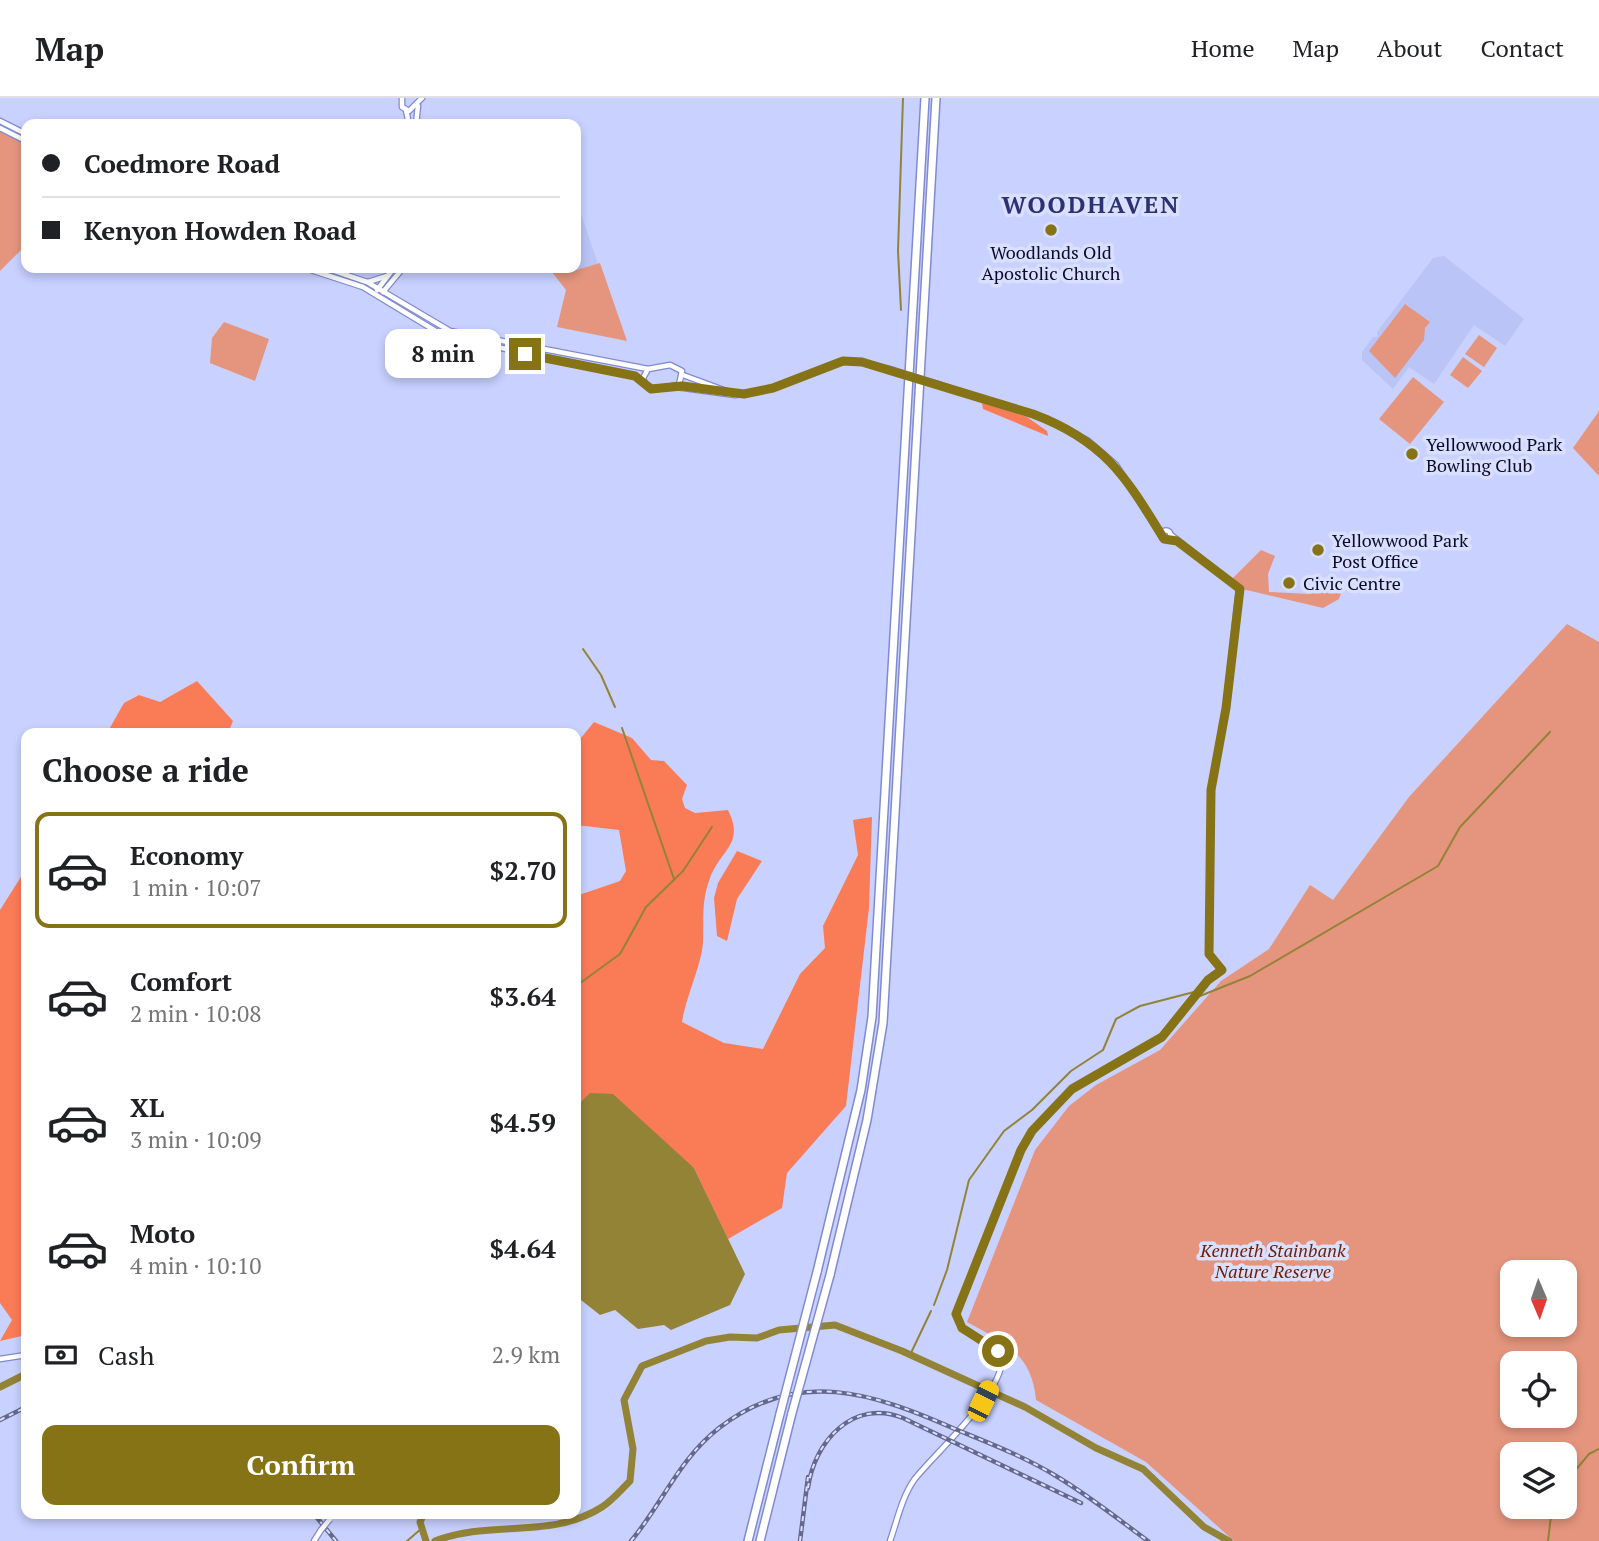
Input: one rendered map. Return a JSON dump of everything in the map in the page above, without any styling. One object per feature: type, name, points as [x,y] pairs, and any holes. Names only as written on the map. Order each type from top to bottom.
[{"type":"highway","points":[[748,1541],[861,1090],[872,1017],[925,98]]},
{"type":"highway","points":[[760,1541],[830,1275],[867,1120],[883,1023],[936,98]]},
{"type":"street","points":[[402,98],[401,105],[409,119]]},
{"type":"street","points":[[417,119],[418,105],[422,98]]},
{"type":"street","points":[[406,110],[418,105]]},
{"type":"street","points":[[0,121],[21,138]]},
{"type":"street","points":[[0,128],[21,133]]},
{"type":"street","points":[[320,273],[394,298],[442,328],[570,363],[635,376],[651,389],[676,387],[744,394],[773,388],[843,361],[862,362],[1040,416],[1087,440],[1116,465],[1164,533],[1240,589],[1226,708],[1211,790],[1209,954],[1222,970],[1208,980],[1162,1037],[1072,1089],[1032,1131],[965,1288],[956,1320],[962,1328],[1000,1353],[1003,1363],[983,1401],[955,1437],[916,1478],[890,1541]]},
{"type":"street","points":[[341,273],[368,282],[440,334],[648,369],[673,365],[683,375],[719,389],[744,394]]},
{"type":"street","points":[[379,292],[399,273]]},
{"type":"street","points":[[379,292],[388,275]]},
{"type":"street","points":[[368,282],[388,275]]},
{"type":"street","points":[[392,281],[394,298]]},
{"type":"street","points":[[570,363],[572,356]]},
{"type":"street","points":[[643,381],[648,369]]},
{"type":"street","points":[[676,387],[683,375]]},
{"type":"street","points":[[0,1359],[21,1356]]},
{"type":"street","points":[[314,1541],[329,1519]]},
{"type":"shaded area","points":[[581,214],[598,264],[581,269]]},
{"type":"shaded area","points":[[1444,256],[1524,319],[1505,346],[1474,325],[1434,384],[1409,367],[1393,389],[1362,360],[1362,352],[1373,337],[1377,337],[1377,332],[1433,258]]},
{"type":"shaded area","points":[[982,403],[1027,417],[1047,431],[1048,436],[983,409]]},
{"type":"shaded area","points":[[197,681],[233,721],[230,728],[110,728],[124,703],[139,695],[160,702]]},
{"type":"shaded area","points":[[594,722],[632,738],[651,760],[664,761],[687,785],[682,799],[685,808],[695,813],[728,810],[733,821],[733,839],[707,887],[702,952],[682,1022],[724,1043],[763,1049],[800,974],[825,948],[823,926],[858,855],[853,820],[872,817],[869,908],[846,1106],[787,1173],[782,1208],[728,1239],[694,1168],[581,1110],[581,894],[620,881],[626,871],[619,830],[581,826],[581,738]]},
{"type":"shaded area","points":[[737,851],[762,861],[737,899],[727,941],[717,936],[714,898],[718,883]]},
{"type":"shaded area","points":[[21,877],[21,1336],[0,1341],[12,1320],[0,1303],[0,910]]},
{"type":"shaded area","points":[[590,1093],[613,1094],[694,1168],[745,1274],[730,1305],[671,1330],[664,1325],[638,1329],[615,1310],[600,1315],[581,1300],[581,1102]]},
{"type":"green space","points":[[0,131],[21,142],[21,250],[0,271]]},
{"type":"green space","points":[[600,263],[627,341],[557,327],[566,290],[553,273],[581,273],[581,269]]},
{"type":"green space","points":[[1405,304],[1430,322],[1425,328],[1424,340],[1395,378],[1369,351]]},
{"type":"green space","points":[[224,322],[269,339],[255,381],[210,363],[212,338]]},
{"type":"green space","points":[[1479,335],[1497,348],[1484,367],[1465,354]]},
{"type":"green space","points":[[1463,357],[1482,371],[1468,388],[1450,375]]},
{"type":"green space","points":[[1413,377],[1444,402],[1410,444],[1379,419]]},
{"type":"green space","points":[[1599,411],[1599,476],[1573,448]]},
{"type":"green space","points":[[1261,550],[1275,556],[1268,574],[1269,592],[1310,594],[1311,580],[1330,587],[1336,580],[1344,585],[1339,599],[1323,608],[1242,589],[1231,580]]},
{"type":"green space","name":"Kenneth Stainbank Nature Reserve","points":[[1567,624],[1599,642],[1599,1541],[1234,1541],[1146,1462],[1036,1400],[1029,1371],[1022,1361],[1004,1344],[967,1322],[1035,1150],[1069,1106],[1096,1085],[1160,1050],[1221,981],[1269,949],[1310,885],[1333,900],[1409,797]]},
{"type":"waterway","points":[[901,310],[898,251],[903,98]]},
{"type":"waterway","points":[[583,649],[601,675],[615,707]]},
{"type":"waterway","points":[[622,728],[674,879]]},
{"type":"waterway","points":[[1200,996],[1250,976],[1438,866],[1460,827],[1550,732]]},
{"type":"waterway","points":[[581,982],[620,954],[646,907],[683,871],[712,827]]},
{"type":"waterway","points":[[934,1305],[947,1270],[969,1180],[1004,1131],[1032,1110],[1071,1071],[1103,1050],[1116,1019],[1140,1006],[1194,992]]},
{"type":"waterway","points":[[910,1355],[931,1311]]},
{"type":"waterway","points":[[581,1517],[609,1502],[630,1481],[633,1449],[624,1400],[642,1366],[706,1341],[730,1337],[757,1338],[779,1330],[835,1325],[902,1351],[1025,1407],[1096,1448],[1143,1469],[1204,1527],[1229,1541]]},
{"type":"waterway","points":[[0,1387],[21,1376]]},
{"type":"waterway","points":[[1577,1468],[1589,1454],[1599,1449]]},
{"type":"waterway","points":[[422,1519],[426,1541]]},
{"type":"waterway","points":[[435,1541],[477,1531],[541,1526],[575,1519]]},
{"type":"waterway","points":[[1548,1541],[1551,1519]]},
{"type":"waterway","points":[[407,1541],[421,1529]]},
{"type":"railway","points":[[631,1541],[682,1468],[705,1440],[719,1428],[748,1409],[778,1397],[807,1392],[836,1392],[895,1405],[1007,1451],[1068,1483],[1148,1541]]},
{"type":"railway","points":[[0,1420],[21,1410]]},
{"type":"railway","points":[[808,1488],[818,1454],[839,1428],[868,1414],[885,1413],[903,1418],[1081,1503]]},
{"type":"railway","points":[[800,1541],[808,1477]]},
{"type":"railway","points":[[318,1519],[336,1541]]},
{"type":"place","name":"Woodlands Old Apostolic Church","points":[[1051,230]]},
{"type":"place","name":"Yellowwood Park Bowling Club","points":[[1412,454]]},
{"type":"place","name":"Yellowwood Park Post Office","points":[[1318,550]]},
{"type":"place","name":"Civic Centre","points":[[1289,583]]},
{"type":"district","name":"WOODHAVEN","points":[[1091,204]]},
{"type":"route","points":[[525,354],[635,376],[651,389],[682,386],[735,395],[773,388],[843,361],[862,362],[1033,414],[1060,425],[1100,450],[1122,473],[1157,524],[1164,539],[1177,541],[1240,589],[1226,708],[1211,790],[1209,954],[1222,970],[1208,980],[1162,1037],[1072,1089],[1052,1106],[1025,1141],[956,1314],[956,1320],[962,1328],[998,1351]]}]
